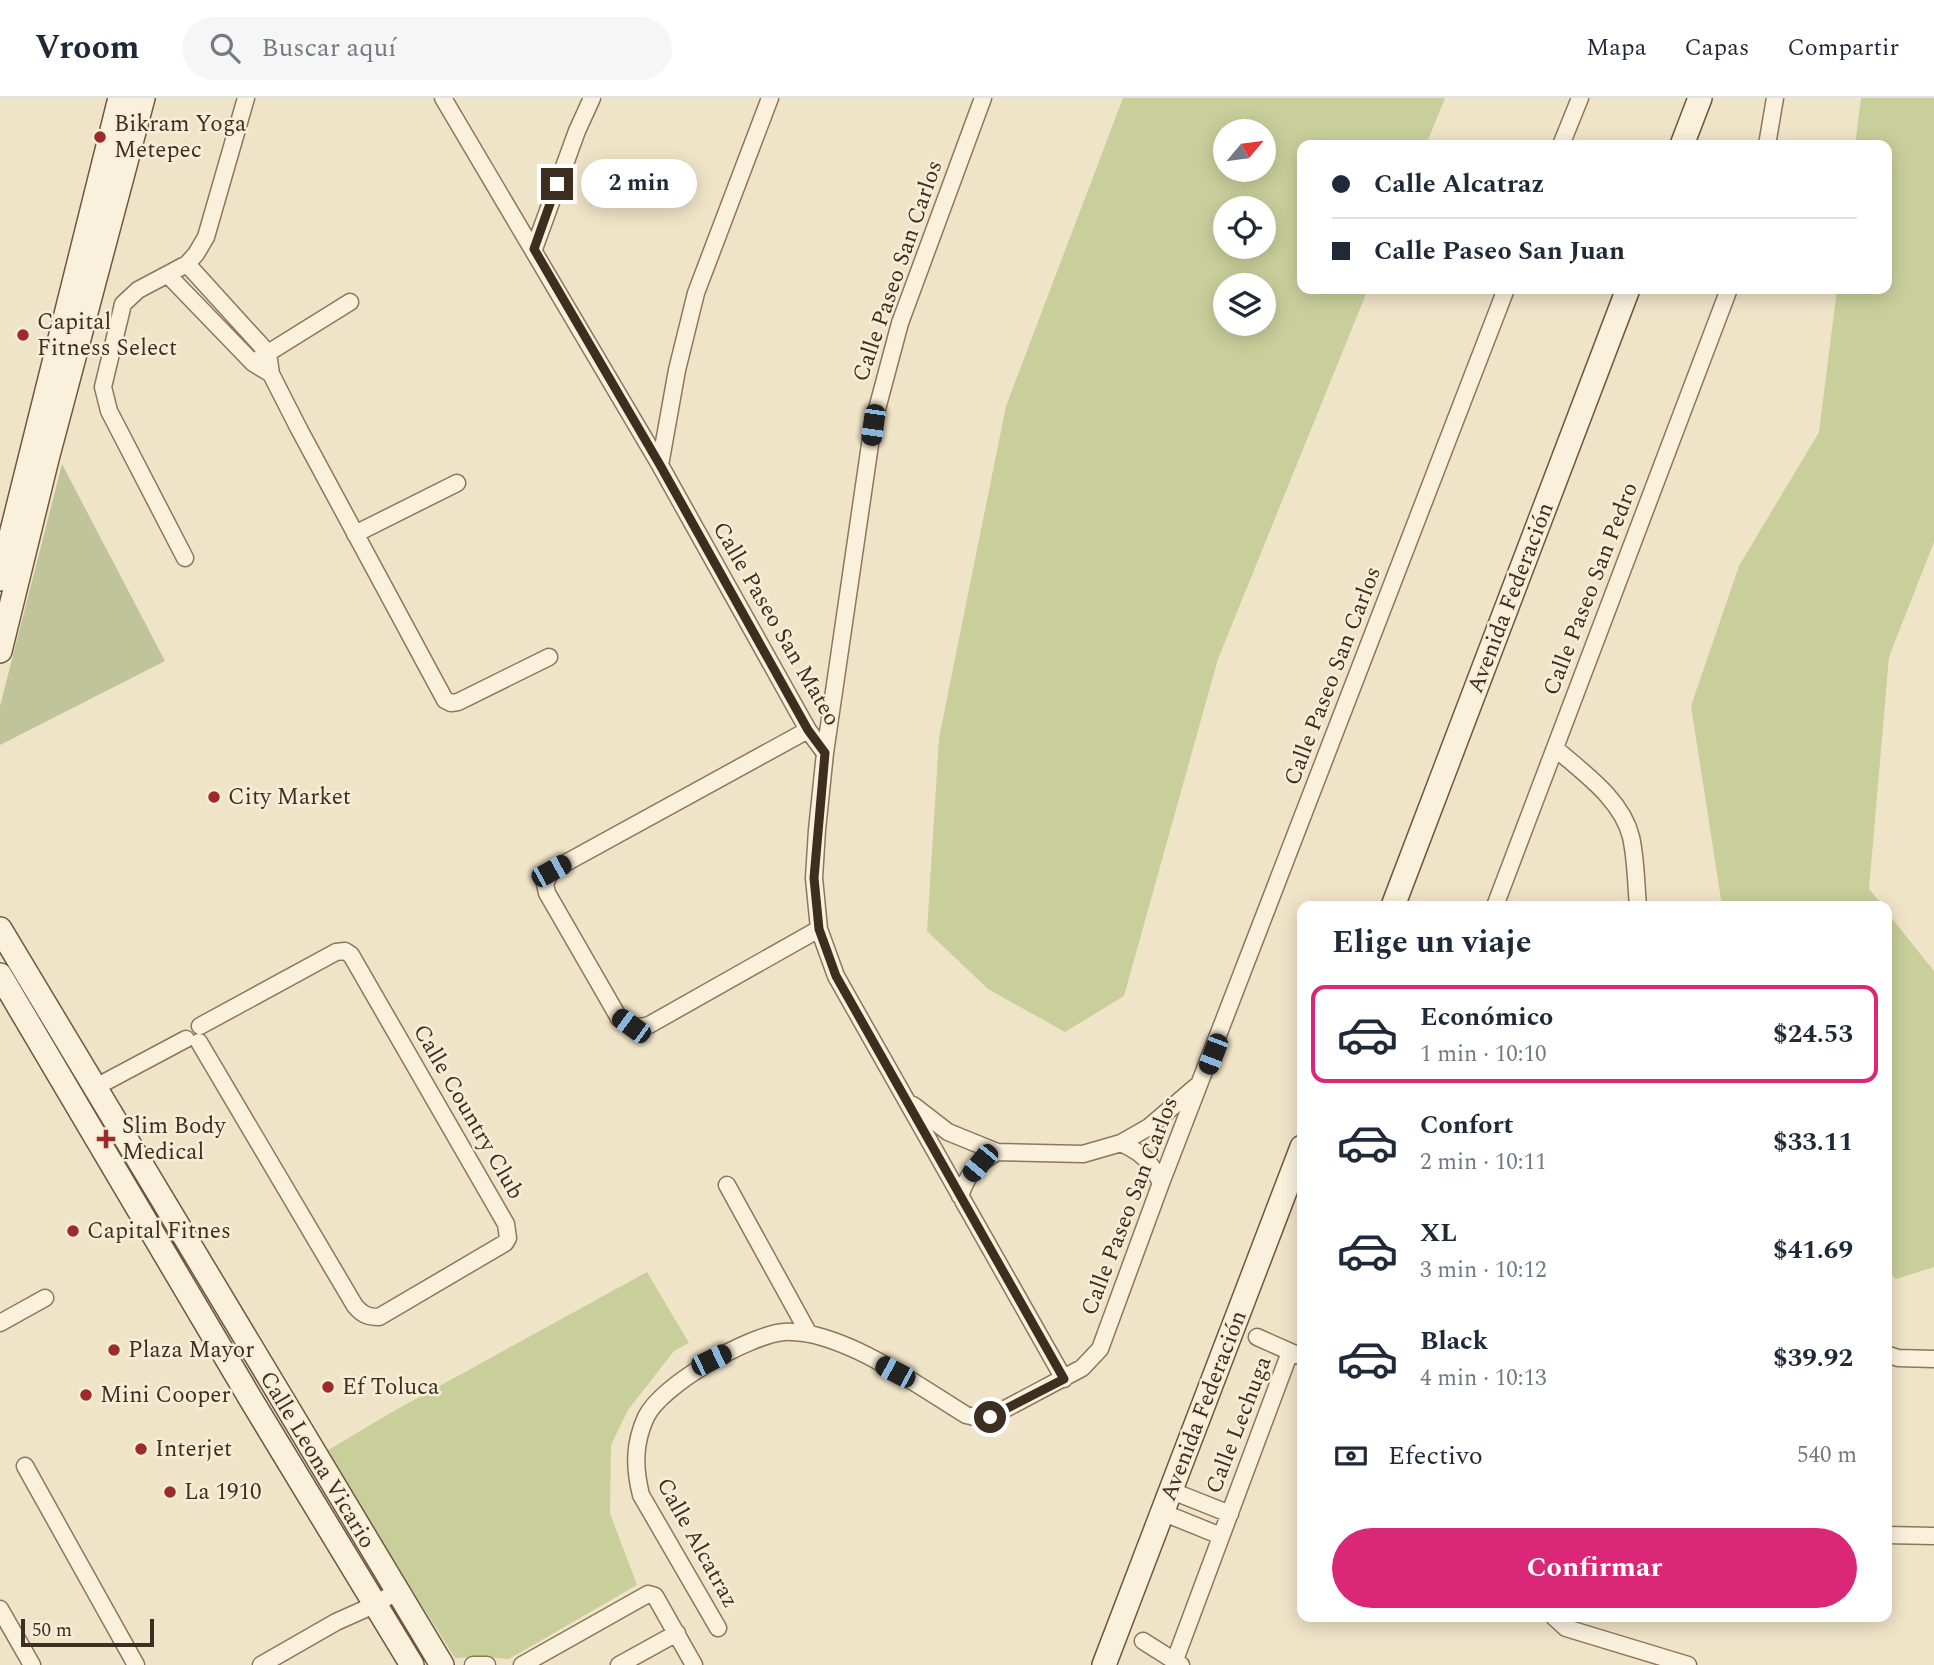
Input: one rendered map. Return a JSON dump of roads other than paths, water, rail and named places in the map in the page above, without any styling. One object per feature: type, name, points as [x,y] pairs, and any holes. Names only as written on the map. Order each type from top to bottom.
[{"type":"main road","points":[[0,579],[120,98]]},
{"type":"main road","points":[[0,651],[47,459],[143,98]]},
{"type":"main road","points":[[1684,140],[1700,98]]},
{"type":"main road","name":"Avenida Federación","points":[[1395,901],[1626,294]]},
{"type":"main road","name":"Calle Leona Vicario","points":[[0,929],[93,1088],[442,1665]]},
{"type":"main road","name":"Calle Leona Vicario","points":[[0,975],[412,1665]]},
{"type":"main road","name":"Avenida Federación","points":[[1104,1665],[1297,1160]]},
{"type":"main road","points":[[205,1320],[226,1308]]},
{"type":"street","points":[[185,558],[109,411],[103,387],[122,304],[138,290],[187,264],[197,254],[206,237],[246,98]]},
{"type":"street","name":"Calle Paseo San Mateo","points":[[443,98],[660,465],[808,730],[825,753],[814,878],[819,929],[836,976],[1064,1379]]},
{"type":"street","points":[[534,249],[577,131],[592,98]]},
{"type":"street","points":[[660,465],[677,370],[696,293],[769,98]]},
{"type":"street","name":"Calle Paseo San Carlos","points":[[825,753],[873,425],[884,374],[900,323],[983,98]]},
{"type":"street","points":[[1564,140],[1580,98]]},
{"type":"street","points":[[1768,140],[1775,98]]},
{"type":"street","points":[[187,264],[268,353],[271,374],[445,700],[458,702],[549,657]]},
{"type":"street","points":[[168,275],[253,363],[271,374]]},
{"type":"street","name":"Calle Paseo San Carlos","points":[[1100,1349],[1161,1183],[1504,294]]},
{"type":"street","name":"Calle Paseo San Pedro","points":[[1497,901],[1727,294]]},
{"type":"street","points":[[253,363],[350,302]]},
{"type":"street","points":[[355,534],[457,484]]},
{"type":"street","points":[[808,730],[551,871],[545,884],[547,893],[620,1018],[639,1028],[649,1025],[819,929]]},
{"type":"street","points":[[1555,748],[1609,797],[1622,814],[1630,835],[1637,901]]},
{"type":"street","name":"Calle Country Club","points":[[93,1088],[195,1036],[336,952],[345,951],[351,955],[506,1224],[508,1238],[505,1243],[379,1317],[362,1314],[195,1036]]},
{"type":"street","name":"Calle Paseo San Carlos","points":[[906,1100],[948,1132],[997,1152],[1083,1154],[1121,1143],[1149,1127],[1203,1080]]},
{"type":"street","points":[[1121,1143],[1141,1153],[1153,1166],[1161,1183]]},
{"type":"street","points":[[960,1195],[966,1179],[980,1163],[997,1152]]},
{"type":"street","points":[[727,1185],[809,1334]]},
{"type":"street","points":[[0,1323],[45,1298]]},
{"type":"street","name":"Calle Alcatraz","points":[[718,1628],[641,1494],[635,1471],[636,1447],[647,1414],[672,1388],[711,1360],[750,1341],[784,1332],[809,1334],[843,1345],[895,1372],[966,1415],[979,1418],[1001,1413],[1064,1379],[1083,1368],[1100,1349]]},
{"type":"street","points":[[1257,1337],[1296,1355]]},
{"type":"street","name":"Calle Lechuga","points":[[1143,1641],[1178,1662],[1221,1536],[1296,1355]]},
{"type":"street","points":[[1892,1356],[1934,1359]]},
{"type":"street","points":[[25,1466],[136,1665]]},
{"type":"street","name":"Calle Lechuga","points":[[1172,1491],[1230,1514]]},
{"type":"street","points":[[1164,1513],[1221,1536]]},
{"type":"street","points":[[1892,1535],[1934,1536]]},
{"type":"street","points":[[261,1665],[336,1622],[396,1592]]},
{"type":"street","points":[[522,1665],[648,1594],[655,1597],[694,1665]]},
{"type":"street","points":[[0,1609],[32,1665]]},
{"type":"street","points":[[1558,1622],[1566,1628],[1688,1665]]},
{"type":"street","points":[[619,1665],[677,1633]]},
{"type":"street","points":[[473,1665],[487,1665]]},
{"type":"place","name":"Bikram Yoga Metepec","points":[[100,137]]},
{"type":"place","name":"Capital Fitness Select","points":[[23,335]]},
{"type":"place","name":"City Market","points":[[214,797]]},
{"type":"place","name":"Slim Body Medical","points":[[106,1139]]},
{"type":"place","name":"Capital Fitnes","points":[[73,1231]]},
{"type":"place","name":"Plaza Mayor","points":[[114,1350]]},
{"type":"place","name":"Ef Toluca","points":[[328,1387]]},
{"type":"place","name":"Mini Cooper","points":[[86,1395]]},
{"type":"place","name":"Interjet","points":[[141,1449]]},
{"type":"place","name":"La 1910","points":[[170,1492]]}]
